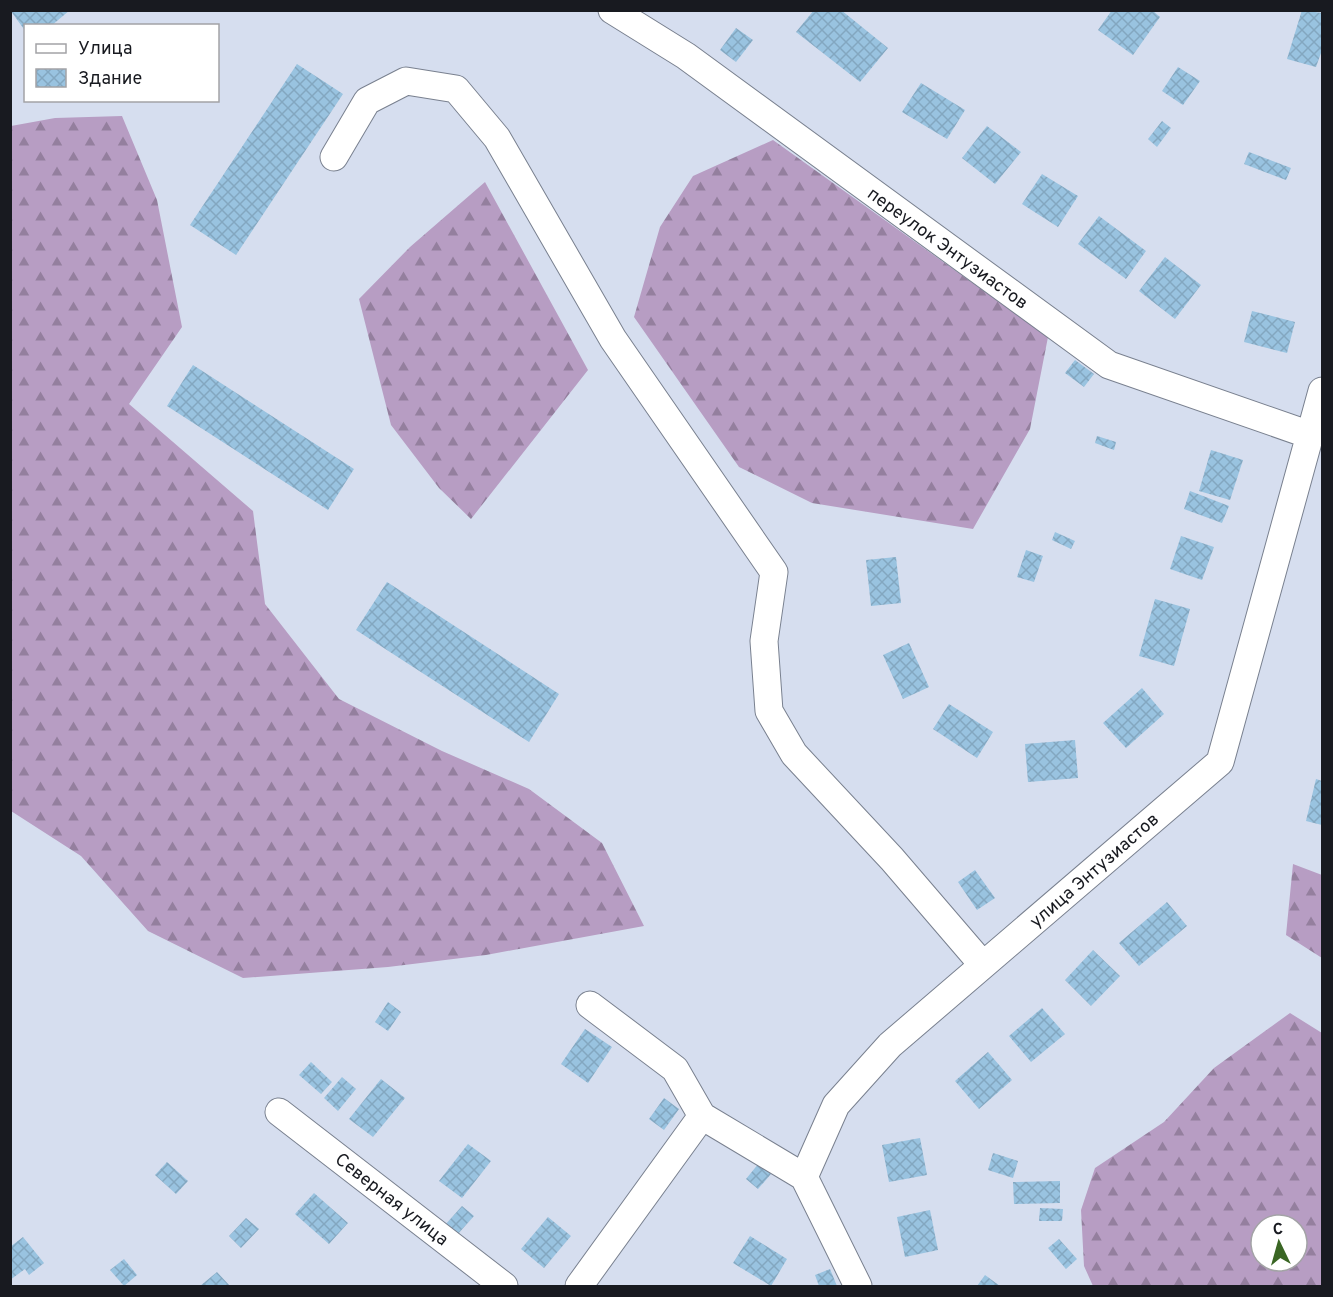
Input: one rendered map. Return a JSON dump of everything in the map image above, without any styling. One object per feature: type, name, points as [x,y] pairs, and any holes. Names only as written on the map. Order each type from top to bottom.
[{"type":"street","name":"переулок Энтузиастов","points":[[612,10],[686,56],[1110,365],[1310,435]]},
{"type":"street","points":[[334,157],[367,101],[406,81],[456,89],[496,138],[613,339],[774,572],[765,641],[769,711],[794,754],[892,859],[983,965]]},
{"type":"street","name":"улица Энтузиастов","points":[[804,1177],[836,1105],[890,1045],[1220,762],[1323,390]]},
{"type":"street","points":[[590,1005],[675,1069],[702,1116],[804,1177],[858,1287]]},
{"type":"street","name":"Северная улица","points":[[279,1112],[504,1287]]},
{"type":"street","points":[[579,1287],[702,1116]]},
{"type":"green space","points":[[122,116],[157,200],[182,327],[129,404],[253,511],[265,604],[339,699],[442,751],[529,789],[602,843],[644,926],[486,955],[388,967],[243,978],[148,931],[81,856],[11,811],[11,126],[55,118]]},
{"type":"green space","points":[[773,140],[1048,337],[1030,429],[973,529],[812,503],[739,467],[634,317],[660,227],[693,176]]},
{"type":"green space","points":[[485,182],[588,370],[471,519],[439,488],[391,425],[359,299],[410,247]]},
{"type":"green space","points":[[1293,864],[1322,875],[1322,958],[1286,935]]},
{"type":"green space","points":[[1290,1013],[1322,1033],[1322,1286],[1093,1286],[1084,1266],[1081,1210],[1095,1168],[1164,1122],[1214,1068]]},
{"type":"building","points":[[10,10],[70,10],[53,24],[24,24],[24,29]]},
{"type":"building","points":[[814,10],[841,10],[888,48],[860,82],[796,32]]},
{"type":"building","points":[[1112,10],[1152,10],[1160,17],[1133,55],[1098,30]]},
{"type":"building","points":[[1302,10],[1322,13],[1322,53],[1316,67],[1287,59]]},
{"type":"building","points":[[736,28],[753,40],[736,62],[720,50]]},
{"type":"building","points":[[297,64],[343,94],[236,255],[190,225]]},
{"type":"building","points":[[1178,67],[1200,81],[1183,105],[1162,91]]},
{"type":"building","points":[[921,83],[965,110],[947,139],[902,112]]},
{"type":"building","points":[[1162,121],[1171,128],[1157,147],[1148,139]]},
{"type":"building","points":[[987,126],[1021,152],[995,184],[962,158]]},
{"type":"building","points":[[1249,152],[1291,168],[1286,180],[1244,164]]},
{"type":"building","points":[[1042,174],[1078,196],[1058,227],[1022,204]]},
{"type":"building","points":[[1099,216],[1146,251],[1126,279],[1078,244]]},
{"type":"building","points":[[1165,257],[1201,285],[1175,319],[1139,291]]},
{"type":"building","points":[[1252,311],[1295,322],[1287,353],[1244,342]]},
{"type":"building","points":[[1075,360],[1094,374],[1084,387],[1065,373]]},
{"type":"building","points":[[193,365],[354,469],[328,510],[167,406]]},
{"type":"building","points":[[1097,436],[1116,442],[1114,450],[1095,443]]},
{"type":"building","points":[[1211,450],[1243,460],[1230,500],[1199,491]]},
{"type":"building","points":[[1190,491],[1229,506],[1222,523],[1184,509]]},
{"type":"building","points":[[1055,532],[1075,541],[1071,549],[1052,540]]},
{"type":"building","points":[[1181,536],[1214,547],[1202,580],[1170,569]]},
{"type":"building","points":[[1026,550],[1043,556],[1034,582],[1017,577]]},
{"type":"building","points":[[896,557],[901,603],[871,606],[866,560]]},
{"type":"building","points":[[387,582],[559,694],[529,742],[356,630]]},
{"type":"building","points":[[1155,599],[1190,609],[1174,666],[1139,656]]},
{"type":"building","points":[[909,643],[929,687],[903,699],[883,655]]},
{"type":"building","points":[[1142,688],[1164,714],[1126,748],[1103,723]]},
{"type":"building","points":[[949,704],[993,732],[977,758],[933,729]]},
{"type":"building","points":[[1075,740],[1078,778],[1028,782],[1025,744]]},
{"type":"building","points":[[1316,779],[1322,781],[1322,825],[1306,821]]},
{"type":"building","points":[[975,870],[995,898],[977,910],[958,882]]},
{"type":"building","points":[[1167,902],[1187,926],[1139,966],[1119,943]]},
{"type":"building","points":[[1093,950],[1120,976],[1091,1006],[1065,980]]},
{"type":"building","points":[[388,1002],[401,1012],[388,1031],[375,1022]]},
{"type":"building","points":[[1042,1008],[1065,1034],[1031,1062],[1009,1036]]},
{"type":"building","points":[[585,1029],[612,1047],[588,1083],[561,1064]]},
{"type":"building","points":[[988,1052],[1012,1080],[979,1109],[955,1081]]},
{"type":"building","points":[[311,1062],[332,1082],[321,1094],[299,1075]]},
{"type":"building","points":[[342,1077],[356,1089],[338,1111],[324,1098]]},
{"type":"building","points":[[381,1079],[405,1098],[373,1137],[349,1119]]},
{"type":"building","points":[[664,1098],[679,1109],[664,1130],[649,1119]]},
{"type":"building","points":[[920,1138],[927,1175],[889,1182],[882,1145]]},
{"type":"building","points":[[468,1144],[491,1161],[462,1198],[439,1181]]},
{"type":"building","points":[[993,1153],[1018,1161],[1013,1178],[988,1170]]},
{"type":"building","points":[[167,1162],[188,1181],[176,1194],[155,1175]]},
{"type":"building","points":[[759,1163],[771,1174],[758,1189],[746,1179]]},
{"type":"building","points":[[1060,1181],[1060,1203],[1014,1204],[1013,1182]]},
{"type":"building","points":[[314,1193],[348,1223],[329,1244],[295,1214]]},
{"type":"building","points":[[462,1206],[474,1216],[457,1235],[445,1225]]},
{"type":"building","points":[[1040,1208],[1063,1209],[1062,1221],[1039,1221]]},
{"type":"building","points":[[930,1210],[938,1250],[905,1257],[897,1217]]},
{"type":"building","points":[[548,1217],[571,1236],[544,1268],[521,1249]]},
{"type":"building","points":[[246,1218],[259,1229],[241,1248],[229,1236]]},
{"type":"building","points":[[750,1236],[787,1259],[771,1286],[733,1263]]},
{"type":"building","points":[[23,1237],[44,1263],[29,1275],[25,1269],[10,1280],[10,1247]]},
{"type":"building","points":[[1059,1239],[1077,1259],[1066,1269],[1048,1248]]},
{"type":"building","points":[[124,1259],[137,1275],[124,1286],[110,1270]]},
{"type":"building","points":[[830,1269],[837,1286],[819,1286],[815,1275]]},
{"type":"building","points":[[217,1272],[230,1286],[200,1286]]},
{"type":"building","points":[[985,1275],[1000,1286],[977,1286]]}]
